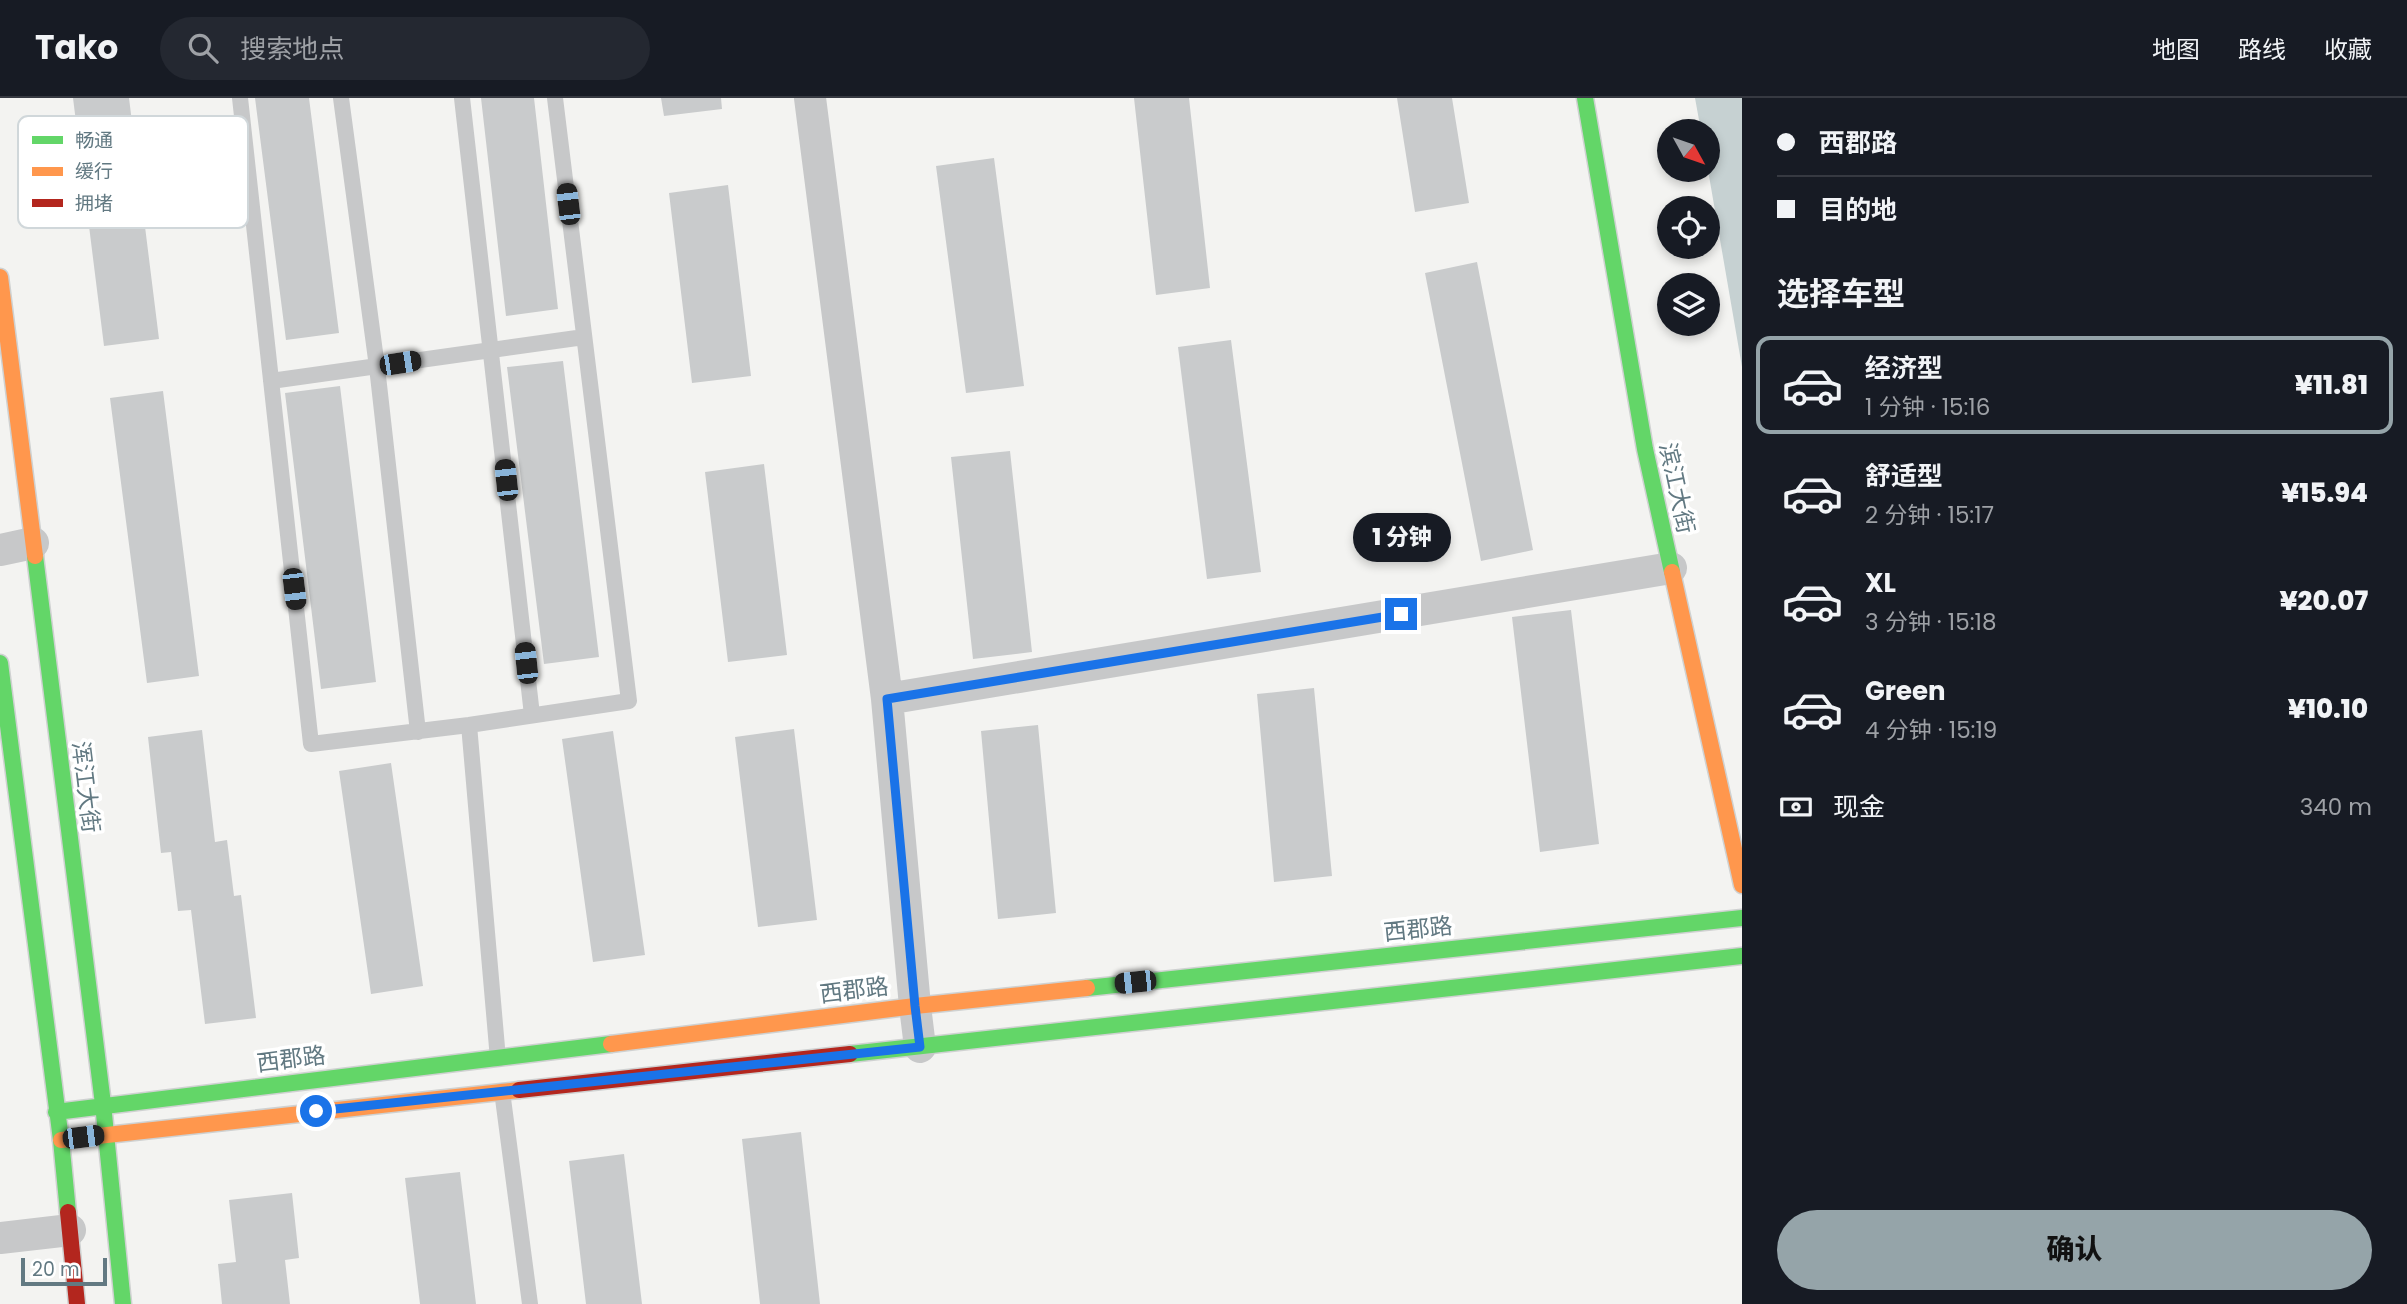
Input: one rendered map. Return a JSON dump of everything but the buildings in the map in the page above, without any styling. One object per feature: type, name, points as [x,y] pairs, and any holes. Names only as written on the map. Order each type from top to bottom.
[{"type":"street","points":[[810,98],[887,699],[920,1047]]},
{"type":"street","name":"滨江大街","points":[[1585,98],[1645,449],[1742,885]]},
{"type":"street","name":"浑江大街","points":[[0,277],[103,1104],[123,1304]]},
{"type":"street","points":[[0,550],[33,543]]},
{"type":"street","points":[[887,699],[1671,569]]},
{"type":"street","points":[[0,663],[61,1140],[77,1304]]},
{"type":"street","name":"西郡路","points":[[56,1112],[103,1104],[915,1006],[1742,918]]},
{"type":"street","points":[[61,1140],[1742,956]]},
{"type":"street","points":[[0,1238],[70,1230]]},
{"type":"lane","points":[[240,98],[242,116]]},
{"type":"lane","points":[[341,98],[377,367],[418,732]]},
{"type":"lane","points":[[462,98],[532,715]]},
{"type":"lane","points":[[248,171],[311,744],[470,725],[629,701],[555,98]]},
{"type":"lane","points":[[271,381],[584,337]]},
{"type":"lane","points":[[470,725],[498,1056],[530,1304]]},
{"type":"shaded area","points":[[1695,98],[1742,98],[1742,367],[1720,240],[1720,196],[1712,196],[1710,182],[1720,182],[1720,119],[1699,119]]},
{"type":"traffic: fast","points":[[1585,98],[1645,449],[1672,572]]},
{"type":"traffic: fast","points":[[35,556],[103,1104],[123,1304]]},
{"type":"traffic: fast","points":[[0,663],[68,1212]]},
{"type":"traffic: fast","points":[[1087,988],[1742,918]]},
{"type":"traffic: fast","points":[[850,1054],[1742,956]]},
{"type":"traffic: fast","points":[[56,1112],[611,1044]]},
{"type":"traffic: slow","points":[[0,277],[35,556]]},
{"type":"traffic: slow","points":[[1672,572],[1742,885]]},
{"type":"traffic: slow","points":[[611,1044],[915,1006],[1087,988]]},
{"type":"traffic: slow","points":[[61,1140],[519,1090]]},
{"type":"traffic: jam","points":[[519,1090],[850,1054]]},
{"type":"traffic: jam","points":[[68,1212],[77,1304]]},
{"type":"route","points":[[316,1111],[920,1047],[887,699],[1401,614]]}]
